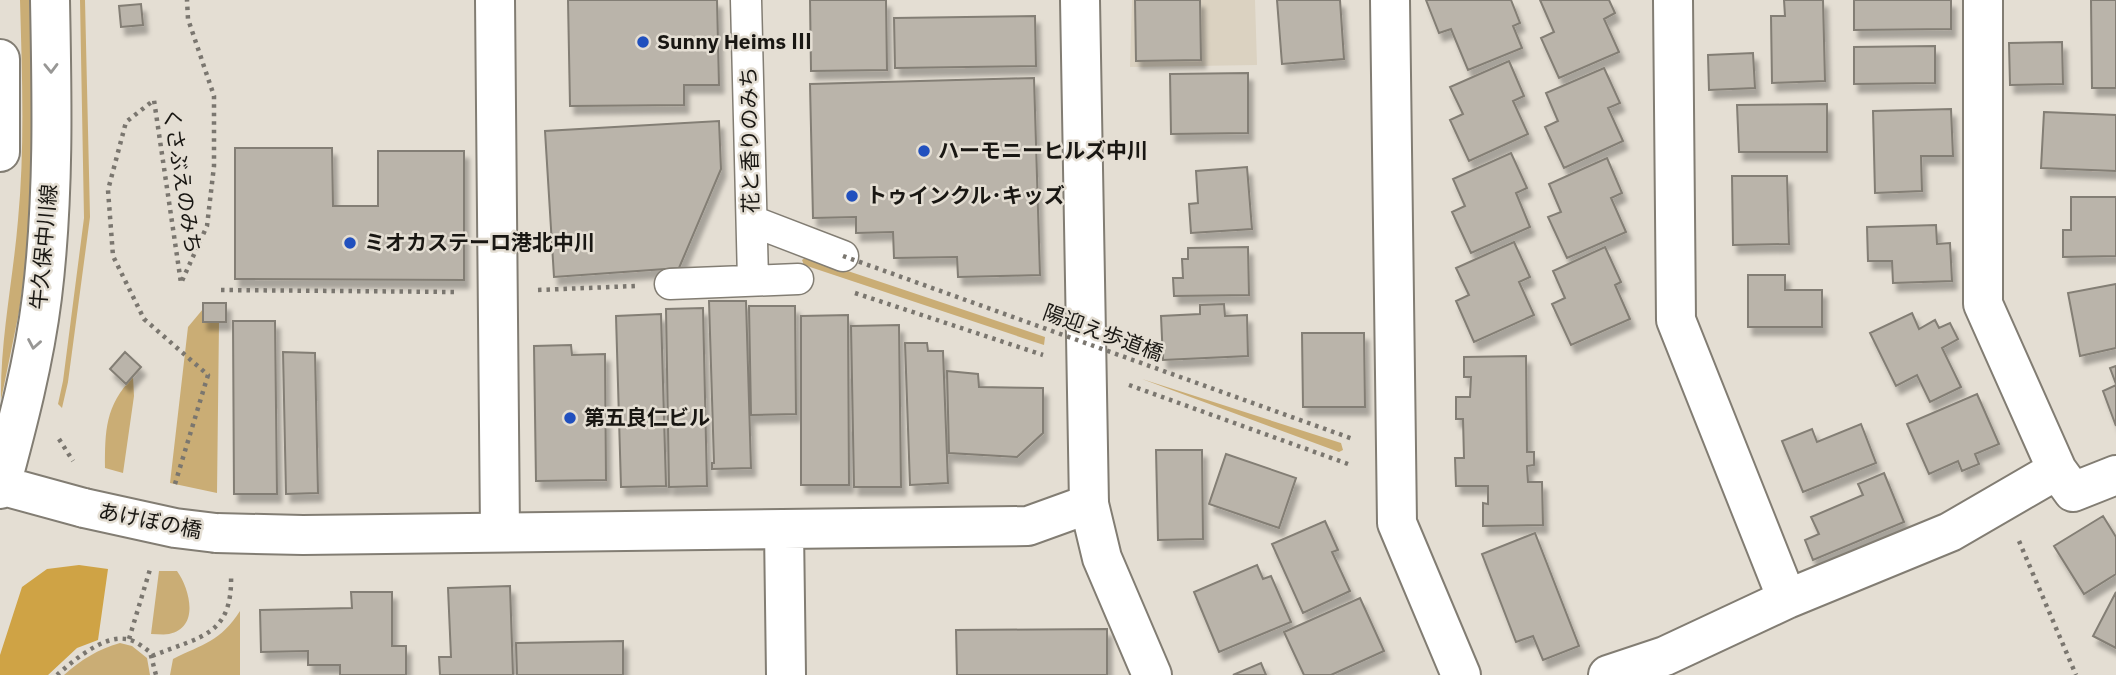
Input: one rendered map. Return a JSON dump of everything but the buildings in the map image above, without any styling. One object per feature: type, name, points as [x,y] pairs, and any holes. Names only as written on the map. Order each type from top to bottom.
[{"type":"street","name":"牛久保中川線","points":[[0,486],[27,379],[42,298],[52,139],[50,0]]},
{"type":"street","points":[[495,0],[500,532]]},
{"type":"street","name":"花と香りのみち","points":[[746,0],[753,280]]},
{"type":"street","points":[[1080,0],[1089,504],[1102,558],[1152,675]]},
{"type":"street","points":[[1390,0],[1397,523],[1461,675]]},
{"type":"street","points":[[1673,0],[1676,320],[1787,599]]},
{"type":"street","points":[[1983,0],[1983,304],[2057,470],[2073,492],[2116,475]]},
{"type":"street","points":[[0,59],[0,152]]},
{"type":"street","points":[[751,221],[843,256]]},
{"type":"street","points":[[670,284],[798,279]]},
{"type":"street","points":[[1608,675],[1665,656],[1787,599],[1950,532],[2057,470]]},
{"type":"street","name":"あけぼの橋","points":[[0,486],[174,528],[216,533],[303,536],[1028,526],[1089,504]]},
{"type":"street","points":[[784,530],[786,675]]},
{"type":"path","name":"くさぶえのみち","points":[[173,494],[208,375],[144,319],[113,256],[108,190],[126,122],[153,100],[181,283],[206,226],[214,166],[214,96],[188,19],[187,0]]},
{"type":"path","name":"陽迎え歩道橋","points":[[843,256],[1353,439]]},
{"type":"path","points":[[798,279],[817,280],[1054,358]]},
{"type":"path","points":[[221,290],[497,292],[670,284]]},
{"type":"path","points":[[1119,381],[1349,464]]},
{"type":"path","points":[[2018,538],[2076,675]]},
{"type":"path","points":[[129,639],[153,560]]},
{"type":"path","points":[[152,656],[213,630],[222,621],[232,599],[231,570]]},
{"type":"path","points":[[57,675],[78,657],[113,639],[129,639],[140,645],[152,656],[156,675]]},
{"type":"shaded area","points":[[20,0],[35,0],[32,221],[19,312],[1,400],[22,165]]},
{"type":"shaded area","points":[[80,0],[85,0],[90,217],[68,382],[62,408],[58,404],[84,218]]},
{"type":"shaded area","points":[[1132,0],[1255,0],[1257,65],[1130,67]]},
{"type":"shaded area","points":[[806,257],[1045,337],[1044,345],[804,265],[802,260]]},
{"type":"shaded area","points":[[203,309],[203,322],[219,322],[217,493],[170,483],[188,327]]},
{"type":"shaded area","points":[[133,377],[134,396],[123,473],[105,468],[106,431],[117,398]]},
{"type":"shaded area","points":[[1142,379],[1341,443],[1343,450],[1339,452]]},
{"type":"shaded area","points":[[79,565],[108,569],[98,640],[77,648],[48,675],[0,675],[0,655],[22,587],[47,569]]},
{"type":"shaded area","points":[[159,571],[177,571],[186,588],[189,616],[179,630],[167,634],[151,634]]},
{"type":"shaded area","points":[[240,611],[240,675],[170,675],[173,659],[218,635]]},
{"type":"shaded area","points":[[120,643],[132,646],[147,658],[150,675],[64,675],[104,648]]},
{"type":"place","name":"Sunny Heims Ⅲ","points":[[643,42]]},
{"type":"place","name":"ハーモニーヒルズ中川","points":[[924,151]]},
{"type":"place","name":"トゥインクル･キッズ","points":[[852,196]]},
{"type":"place","name":"ミオカステーロ港北中川","points":[[350,243]]},
{"type":"place","name":"第五良仁ビル","points":[[570,418]]}]
